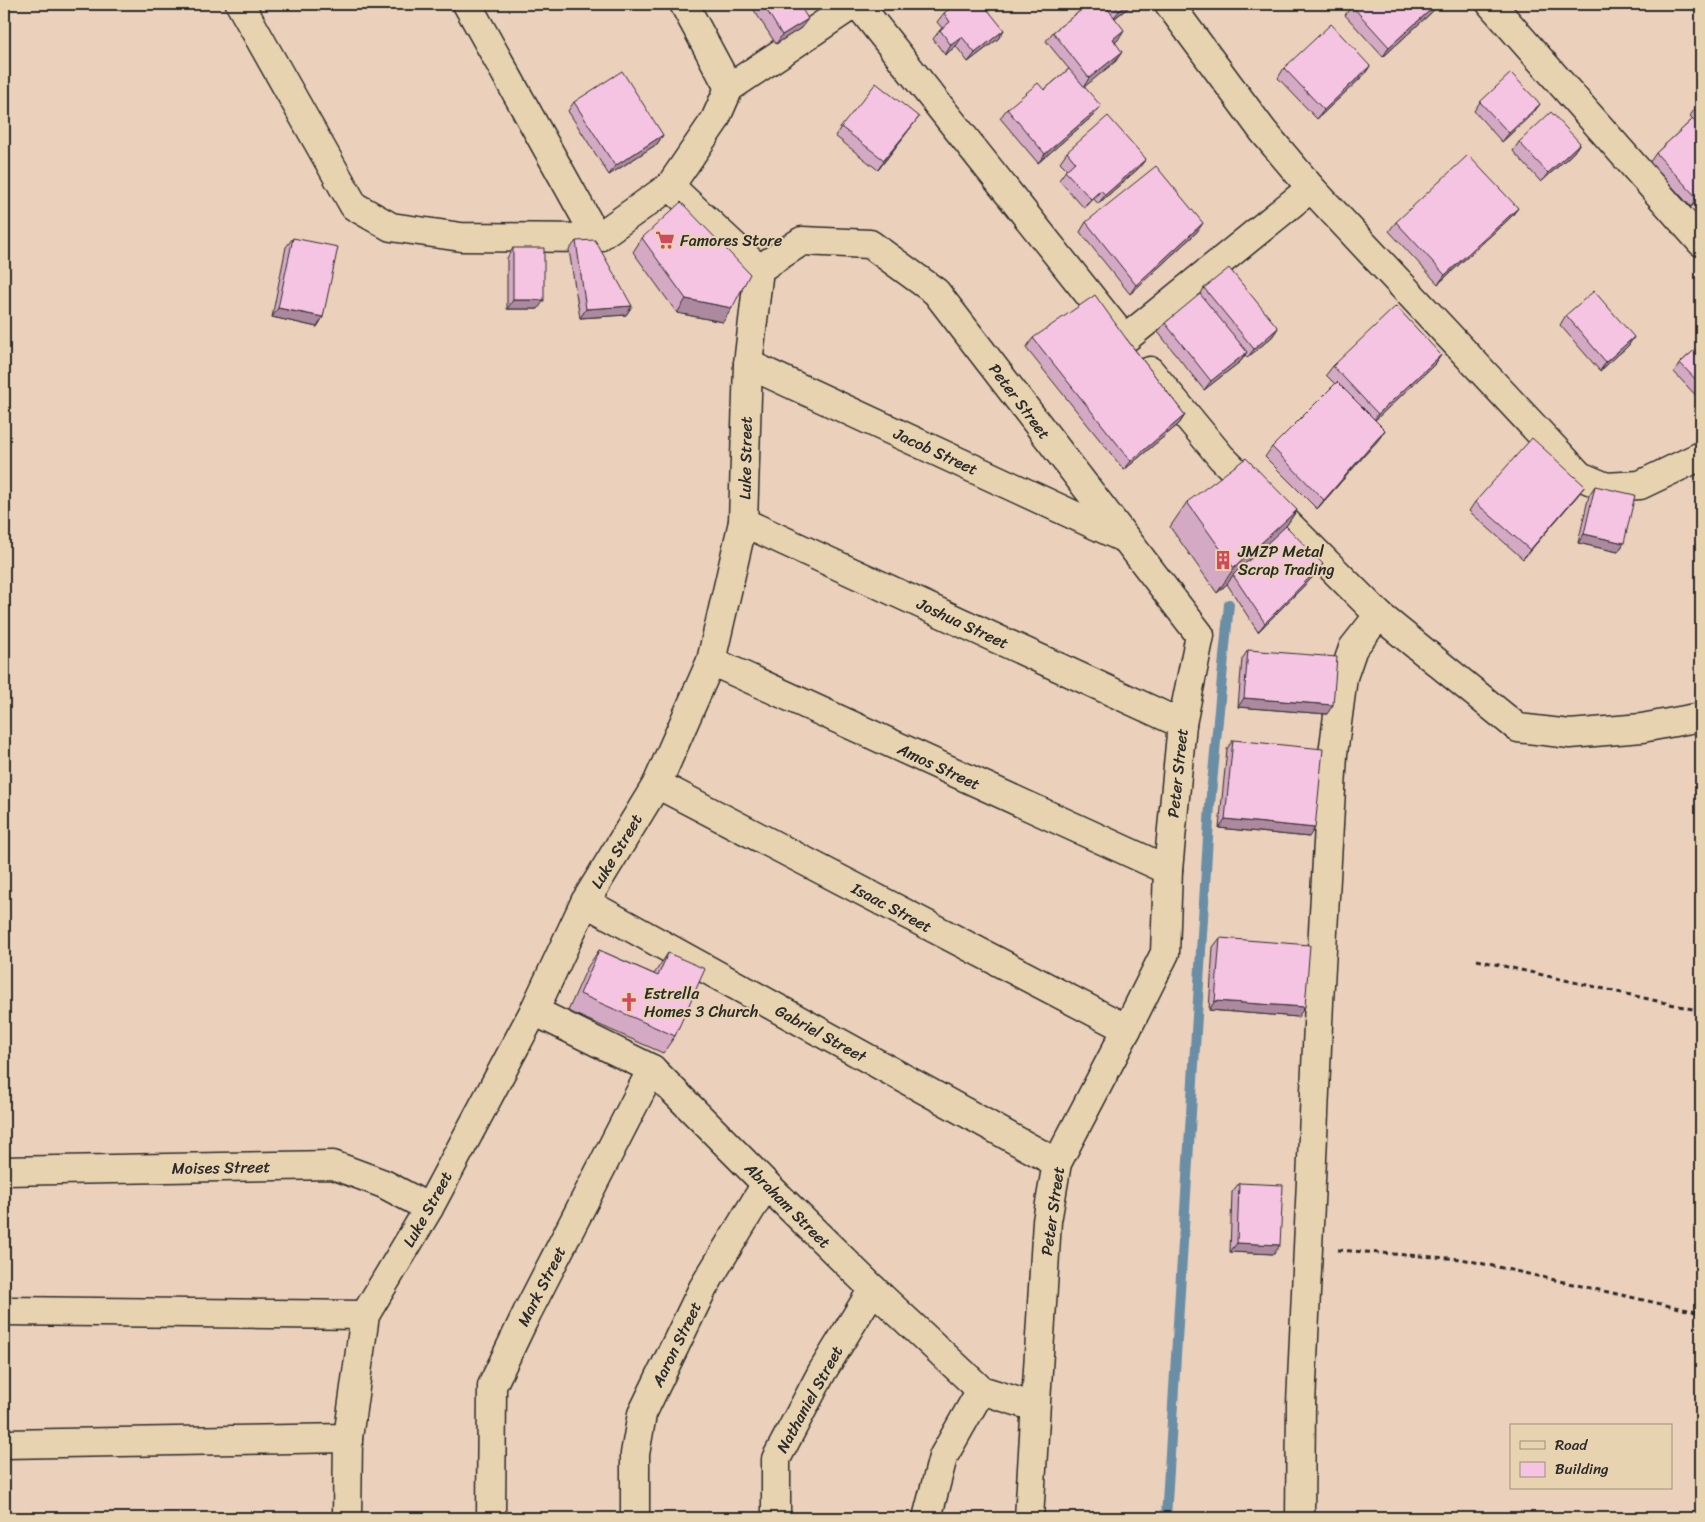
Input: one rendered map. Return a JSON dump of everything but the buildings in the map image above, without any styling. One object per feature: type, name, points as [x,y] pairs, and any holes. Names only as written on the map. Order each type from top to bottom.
[{"type":"street","points":[[240,4],[354,206],[391,227],[461,237],[597,238],[670,186],[715,120],[729,88],[854,4]]},
{"type":"street","points":[[467,4],[597,238]]},
{"type":"street","points":[[684,4],[729,88]]},
{"type":"street","points":[[858,4],[1220,457],[1379,615],[1518,728],[1570,734],[1642,728],[1701,717]]},
{"type":"street","points":[[1169,4],[1263,131],[1311,188],[1580,476],[1606,487],[1640,485],[1701,456]]},
{"type":"street","points":[[1491,4],[1701,242]]},
{"type":"street","points":[[670,186],[759,269]]},
{"type":"street","points":[[1125,339],[1311,188]]},
{"type":"street","name":"Peter Street","points":[[759,269],[802,241],[870,244],[936,292],[1200,635],[1182,724],[1168,870],[1165,953],[1057,1163],[1047,1221],[1029,1518]]},
{"type":"street","name":"Luke Street","points":[[347,1518],[348,1438],[366,1314],[429,1208],[534,1011],[585,902],[657,784],[711,661],[744,522],[748,364],[759,269]]},
{"type":"street","name":"Jacob Street","points":[[748,364],[1125,539]]},
{"type":"street","name":"Joshua Street","points":[[744,522],[1182,724]]},
{"type":"street","points":[[1300,1518],[1301,1404],[1319,1002],[1334,754],[1343,677],[1353,648],[1379,615]]},
{"type":"street","name":"Amos Street","points":[[711,661],[1168,870]]},
{"type":"street","name":"Isaac Street","points":[[657,784],[1127,1030]]},
{"type":"street","name":"Gabriel Street","points":[[585,902],[1057,1163]]},
{"type":"street","name":"Abraham Street","points":[[534,1011],[652,1069],[873,1289],[981,1390],[1035,1406]]},
{"type":"street","name":"Mark Street","points":[[491,1518],[492,1386],[526,1313],[652,1069]]},
{"type":"street","name":"Moises Street","points":[[4,1171],[333,1165],[384,1184],[429,1208]]},
{"type":"street","name":"Aaron Street","points":[[635,1518],[635,1454],[642,1414],[703,1288],[766,1184]]},
{"type":"street","name":"Nathaniel Street","points":[[776,1518],[776,1459],[822,1372],[873,1289]]},
{"type":"street","points":[[4,1311],[366,1314]]},
{"type":"street","points":[[927,1518],[943,1457],[981,1390]]},
{"type":"street","points":[[4,1444],[348,1438]]},
{"type":"path","points":[[1477,960],[1701,1011]]},
{"type":"path","points":[[1308,1247],[1462,1259],[1701,1313]]},
{"type":"waterway","points":[[1166,1518],[1210,805],[1229,604]]},
{"type":"place","name":"Famores Store","points":[[665,240]]},
{"type":"place","name":"JMZP Metal Scrap Trading","points":[[1223,560]]},
{"type":"place","name":"Estrella Homes 3 Church","points":[[629,1002]]}]
